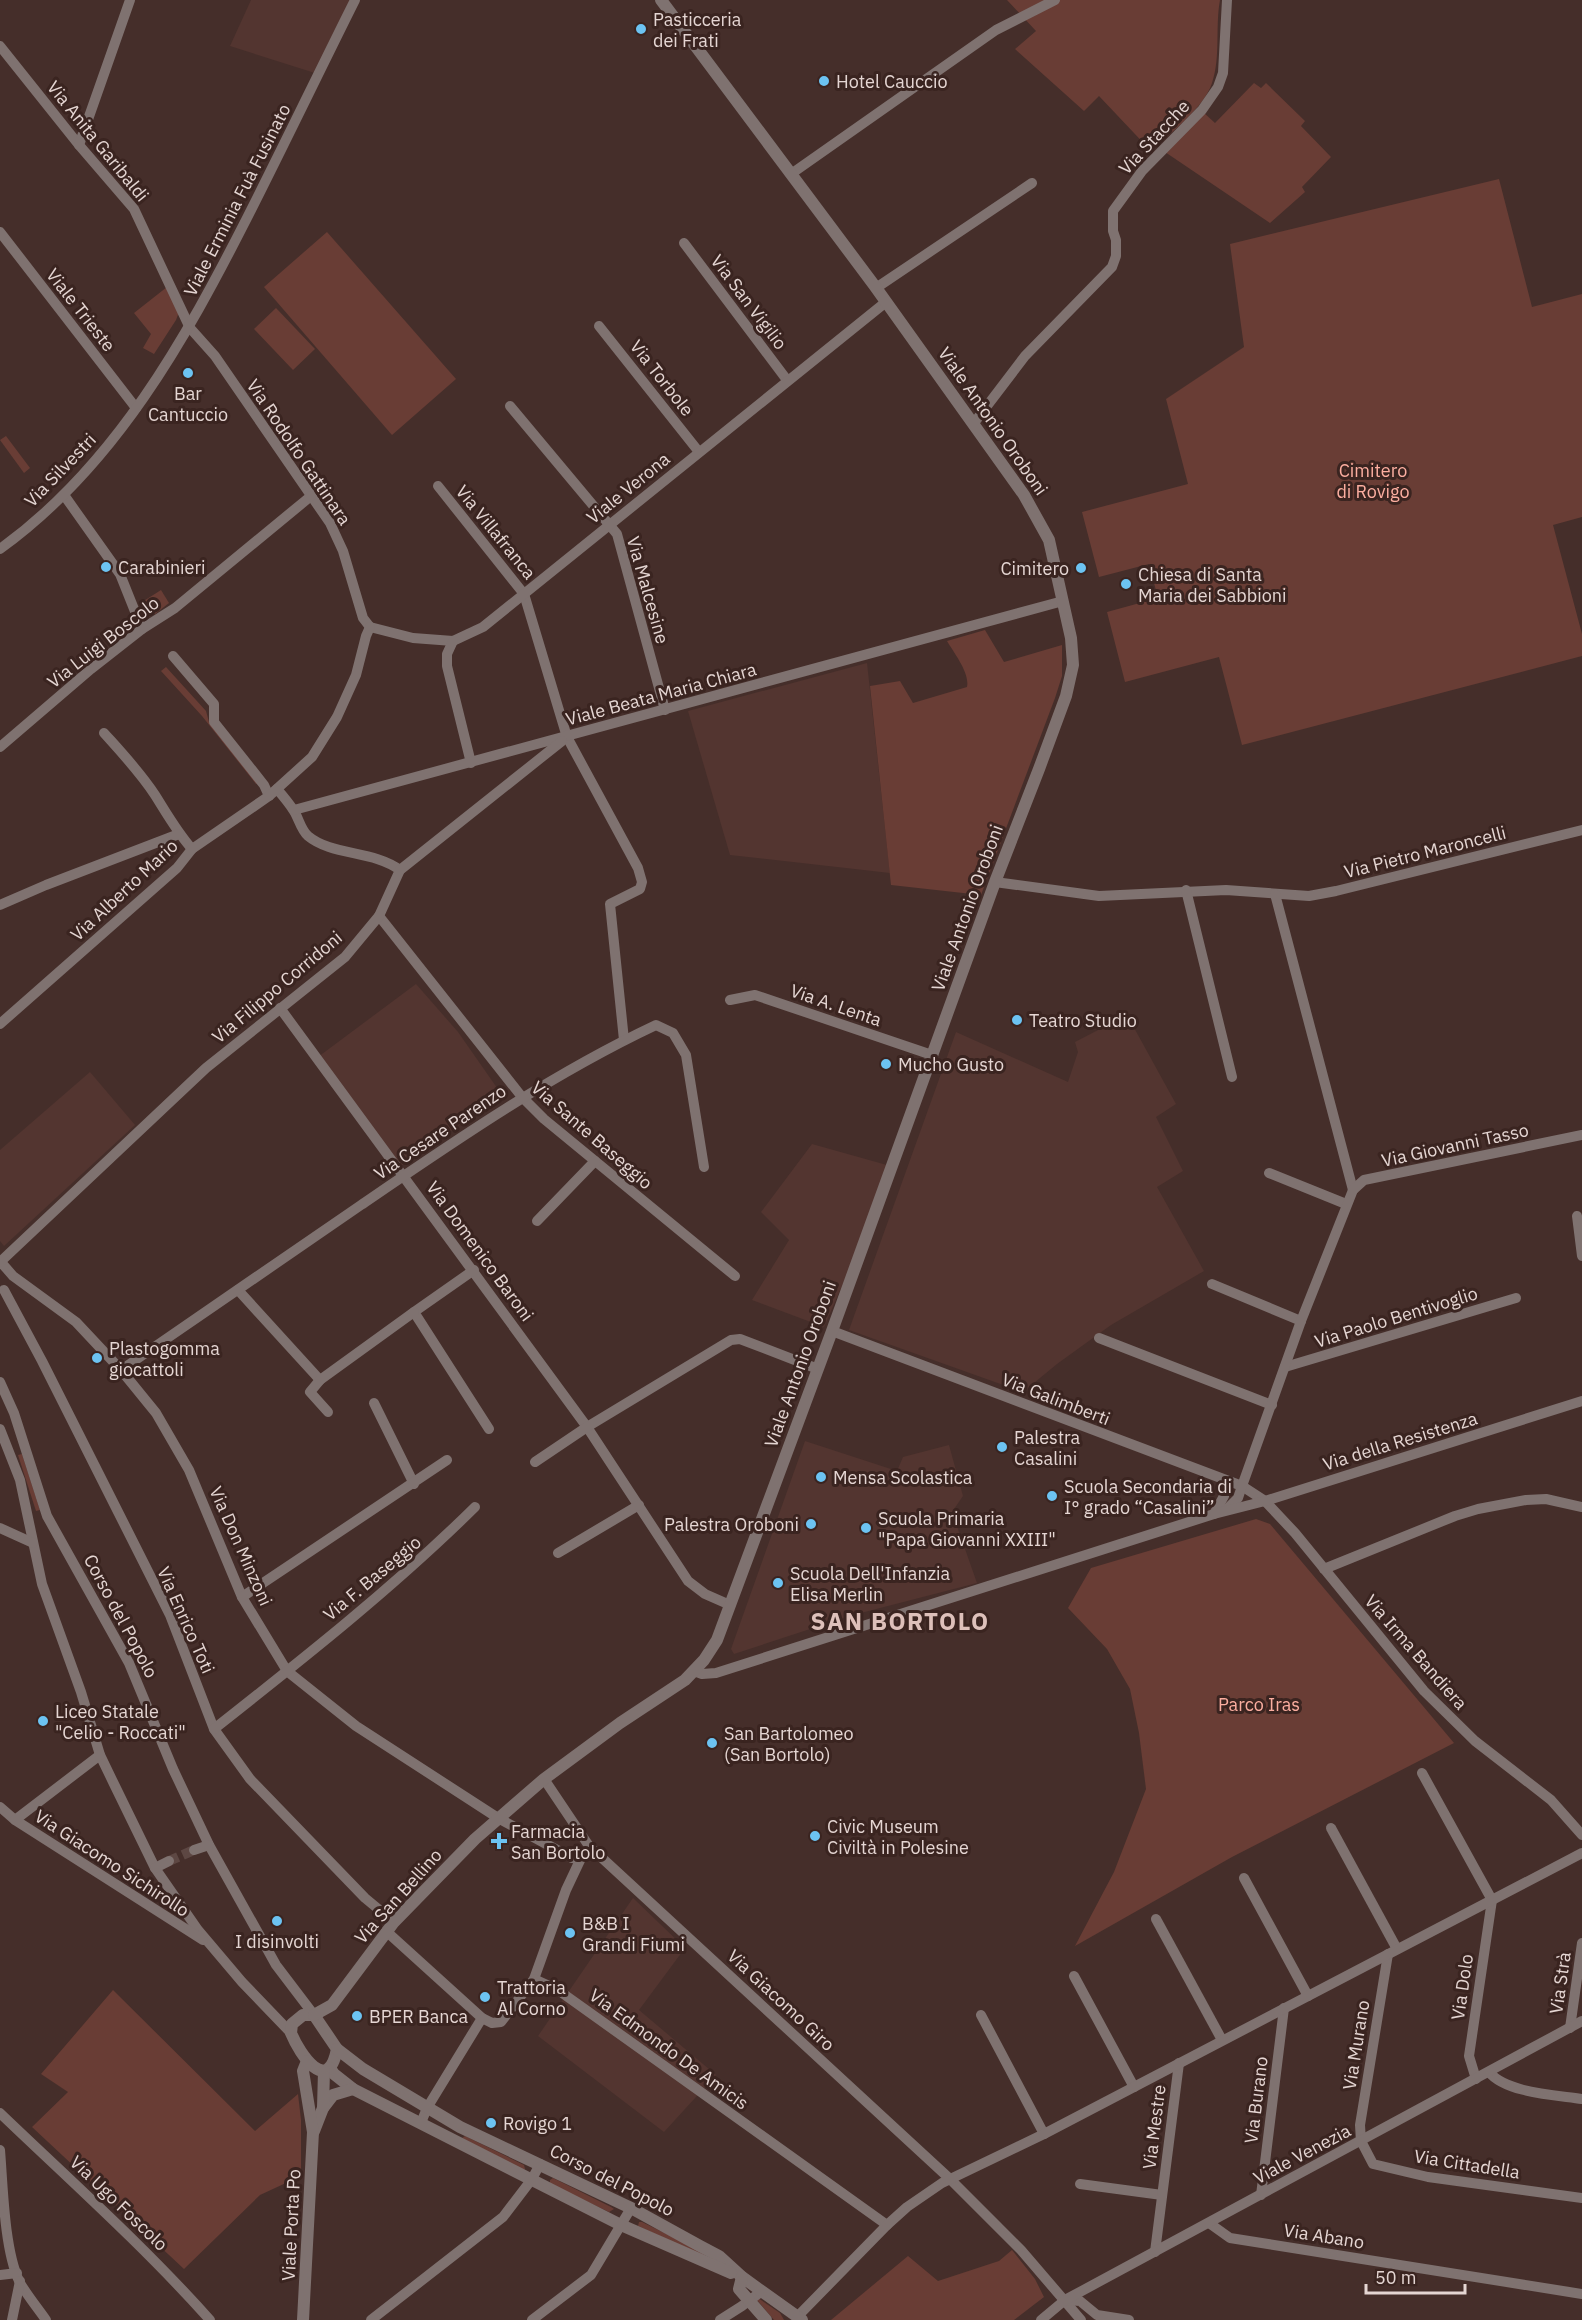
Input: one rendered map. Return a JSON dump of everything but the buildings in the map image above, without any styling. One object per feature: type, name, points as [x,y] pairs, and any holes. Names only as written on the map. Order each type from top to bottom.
[{"type":"street","points":[[79,146],[130,0]]},
{"type":"street","name":"Viale Erminia Fuà Fusinato","points":[[136,408],[190,328],[355,0]]},
{"type":"street","name":"Viale Antonio Oroboni","points":[[498,1818],[544,1779],[620,1723],[685,1680],[705,1660],[717,1640],[995,882],[1040,769],[1071,679],[1073,665],[1064,601],[1049,540],[1040,521],[1012,476],[876,288],[661,0]]},
{"type":"street","points":[[791,174],[996,30],[1055,0]]},
{"type":"street","name":"Via Stacche","points":[[974,423],[1025,356],[1112,267],[1116,256],[1113,211],[1142,171],[1202,110],[1218,87],[1223,73],[1227,0]]},
{"type":"street","name":"Via Anita Garibaldi","points":[[0,46],[79,146],[134,209],[190,328]]},
{"type":"street","points":[[876,288],[1032,183]]},
{"type":"street","name":"Viale Trieste","points":[[0,232],[136,408]]},
{"type":"street","name":"Via San Vigilio","points":[[684,243],[787,380]]},
{"type":"street","name":"Viale Verona","points":[[370,627],[413,638],[453,641],[483,627],[886,302]]},
{"type":"street","name":"Via Torbole","points":[[599,326],[699,452]]},
{"type":"street","name":"Via Rodolfo Gattinara","points":[[190,328],[215,356],[330,523],[343,551],[363,618],[370,627]]},
{"type":"street","name":"Via Malcesine","points":[[510,406],[617,534],[665,710]]},
{"type":"street","name":"Via Silvestri","points":[[0,549],[64,495],[101,454],[136,408]]},
{"type":"street","name":"Via Villafranca","points":[[438,486],[525,594],[567,737],[638,868],[642,882],[640,889],[609,904],[624,1040]]},
{"type":"street","points":[[64,495],[120,574],[142,629]]},
{"type":"street","name":"Via Luigi Boscolo","points":[[0,747],[91,669],[142,629],[175,608],[311,496]]},
{"type":"street","name":"Viale Beata Maria Chiara","points":[[294,810],[1064,601]]},
{"type":"street","points":[[273,793],[312,758],[337,717],[356,675],[370,627]]},
{"type":"street","points":[[453,641],[447,654],[447,666],[471,763]]},
{"type":"street","points":[[173,656],[214,704],[214,722],[264,785],[294,810],[308,836],[336,849],[376,858],[400,870]]},
{"type":"street","points":[[104,733],[131,762],[155,794],[179,834],[192,849]]},
{"type":"street","name":"Via Filippo Corridoni","points":[[0,1262],[206,1068],[345,957],[379,916],[400,870],[567,737]]},
{"type":"street","name":"Via Alberto Mario","points":[[0,1024],[177,868],[192,849],[273,793]]},
{"type":"street","name":"Via Pietro Maroncelli","points":[[995,882],[1099,896],[1186,890],[1226,890],[1309,896],[1582,830]]},
{"type":"street","points":[[0,905],[179,834]]},
{"type":"street","points":[[1186,890],[1232,1077]]},
{"type":"street","points":[[1227,1510],[1238,1498],[1300,1321],[1353,1190],[1275,894]]},
{"type":"street","name":"Via Sante Baseggio","points":[[379,916],[522,1097],[544,1119],[735,1276]]},
{"type":"street","name":"Via A. Lenta","points":[[730,1000],[755,995],[932,1055]]},
{"type":"street","name":"Via Domenico Baroni","points":[[280,1008],[587,1427],[688,1581],[705,1594],[730,1605]]},
{"type":"street","name":"Via Cesare Parenzo","points":[[121,1370],[404,1175],[522,1097],[624,1040],[656,1025],[673,1033],[686,1055],[704,1167]]},
{"type":"street","name":"Via Giovanni Tasso","points":[[1353,1190],[1364,1180],[1582,1135]]},
{"type":"street","points":[[537,1221],[595,1161]]},
{"type":"street","points":[[1269,1173],[1346,1204]]},
{"type":"street","points":[[1577,1216],[1582,1256]]},
{"type":"street","name":"Via Don Minzoni","points":[[0,1262],[13,1276],[76,1322],[121,1370],[156,1413],[189,1470],[242,1597],[287,1671],[356,1726],[498,1818]]},
{"type":"street","points":[[328,1412],[310,1392],[320,1380],[474,1270]]},
{"type":"street","points":[[2,1293],[13,1276]]},
{"type":"street","points":[[1212,1284],[1300,1321]]},
{"type":"street","points":[[238,1290],[320,1380]]},
{"type":"street","name":"Via Enrico Toti","points":[[2,1293],[42,1362],[170,1615],[214,1729],[250,1779],[390,1927],[482,2018]]},
{"type":"street","name":"Via Paolo Bentivoglio","points":[[1285,1367],[1516,1298]]},
{"type":"street","points":[[414,1312],[489,1429]]},
{"type":"street","name":"Via Galimberti","points":[[832,1331],[1242,1486],[1265,1501]]},
{"type":"street","points":[[1099,1338],[1272,1405]]},
{"type":"street","points":[[535,1462],[587,1427],[731,1340],[740,1339],[818,1369]]},
{"type":"street","name":"Corso del Popolo","points":[[0,1382],[14,1413],[47,1516],[129,1662],[173,1769],[209,1845],[276,1965],[337,2049],[363,2069],[460,2127],[631,2208],[718,2256],[798,2319]]},
{"type":"street","name":"Via della Resistenza","points":[[694,1671],[702,1674],[716,1673],[1227,1510],[1265,1501],[1582,1401]]},
{"type":"street","points":[[374,1402],[414,1484]]},
{"type":"street","points":[[0,1429],[20,1480],[42,1584],[81,1692],[100,1755],[155,1868],[208,1943],[291,2033],[307,2061]]},
{"type":"street","points":[[242,1597],[447,1460]]},
{"type":"street","points":[[1215,1514],[1224,1496],[1226,1481]]},
{"type":"street","points":[[1324,1569],[1455,1516],[1486,1508],[1526,1500],[1546,1499],[1582,1507]]},
{"type":"street","name":"Via Irma Bandiera","points":[[1265,1501],[1424,1691],[1475,1741],[1551,1800],[1582,1835]]},
{"type":"street","points":[[558,1553],[639,1505]]},
{"type":"street","name":"Via F. Baseggio","points":[[214,1729],[287,1671],[439,1543],[475,1507]]},
{"type":"street","points":[[0,1528],[33,1543]]},
{"type":"street","points":[[15,1820],[100,1755]]},
{"type":"street","points":[[1422,1773],[1492,1900]]},
{"type":"street","name":"Via Giacomo Giro","points":[[544,1779],[589,1846],[950,2179],[1021,2250],[1081,2320]]},
{"type":"street","name":"Via Giacomo Sichirollo","points":[[0,1807],[15,1820],[208,1943]]},
{"type":"street","points":[[498,1818],[572,1858],[580,1859]]},
{"type":"street","name":"Via San Bellino","points":[[291,2033],[292,2024],[303,2014],[314,2015],[332,2005],[390,1927],[498,1818]]},
{"type":"street","points":[[1331,1828],[1392,1952]]},
{"type":"street","points":[[194,1850],[209,1845]]},
{"type":"street","points":[[421,2123],[427,2108],[482,2018],[492,2023],[501,2022],[534,1978],[566,1890],[580,1859],[589,1846]]},
{"type":"street","points":[[798,2319],[887,2225],[931,2190],[1134,2087],[1582,1853]]},
{"type":"street","points":[[155,1868],[169,1861]]},
{"type":"street","points":[[1245,1878],[1308,1996]]},
{"type":"street","name":"Via Dolo","points":[[1476,2079],[1469,2056],[1492,1900]]},
{"type":"street","points":[[1156,1919],[1222,2040]]},
{"type":"street","name":"Via Strà","points":[[1570,2028],[1582,1943]]},
{"type":"street","name":"Via Murano","points":[[1361,2141],[1360,2125],[1392,1952]]},
{"type":"street","points":[[1074,1977],[1134,2087]]},
{"type":"street","name":"Via Edmondo De Amicis","points":[[534,1978],[558,1990],[887,2225]]},
{"type":"street","name":"Via San Bellino","points":[[323,2028],[330,2017],[332,2005]]},
{"type":"street","name":"Via Burano","points":[[1261,2195],[1284,2008]]},
{"type":"street","points":[[981,2015],[1044,2133]]},
{"type":"street","name":"Viale Venezia","points":[[1041,2320],[1065,2300],[1582,2021]]},
{"type":"street","name":"Viale Porta Po","points":[[314,2132],[323,2108],[327,2070],[335,2062],[337,2049]]},
{"type":"street","name":"Corso del Popolo","points":[[307,2061],[317,2070],[327,2070],[334,2074],[353,2089],[621,2225],[742,2277]]},
{"type":"street","name":"Viale Porta Po","points":[[303,2320],[314,2132],[303,2071],[307,2061]]},
{"type":"street","name":"Via Mestre","points":[[1155,2252],[1179,2063]]},
{"type":"street","points":[[1489,2072],[1503,2083],[1527,2090],[1582,2099]]},
{"type":"street","points":[[323,2108],[333,2095],[353,2089]]},
{"type":"street","name":"Via Ugo Foscolo","points":[[0,2113],[99,2204],[175,2280],[210,2320]]},
{"type":"street","name":"Via Cittadella","points":[[1361,2141],[1373,2164],[1428,2177],[1582,2198]]},
{"type":"street","points":[[0,2150],[9,2244],[18,2277],[46,2320]]},
{"type":"street","points":[[371,2320],[502,2217],[532,2179],[540,2164]]},
{"type":"street","name":"Via Mestre","points":[[1080,2184],[1162,2195]]},
{"type":"street","points":[[532,2320],[591,2275],[631,2208]]},
{"type":"street","name":"Via Abano","points":[[1209,2223],[1230,2238],[1582,2294]]},
{"type":"street","points":[[0,2275],[18,2277]]},
{"type":"street","points":[[12,2320],[18,2277]]},
{"type":"street","points":[[742,2277],[739,2289],[766,2320]]},
{"type":"street","points":[[720,2320],[762,2291]]},
{"type":"street","points":[[1065,2300],[1080,2301],[1095,2318],[1129,2320]]},
{"type":"shaded area","points":[[251,0],[354,0],[318,74],[230,46]]},
{"type":"shaded area","points":[[867,663],[890,873],[730,855],[688,711]]},
{"type":"shaded area","points":[[416,984],[458,1032],[502,1095],[401,1166],[318,1057]]},
{"type":"shaded area","points":[[1127,1015],[1176,1104],[1156,1117],[1183,1171],[1157,1187],[1204,1271],[1111,1325],[1023,1392],[849,1330],[956,1032],[1068,1082],[1078,1052],[1075,1042]]},
{"type":"shaded area","points":[[90,1072],[135,1125],[4,1246],[0,1241],[0,1150]]},
{"type":"shaded area","points":[[812,1144],[894,1167],[824,1327],[752,1300],[789,1240],[761,1212]]},
{"type":"shaded area","name":"Scuola Primaria \"Papa Giovanni XXIII\"","points":[[805,1441],[897,1471],[903,1457],[949,1445],[963,1496],[952,1512],[977,1583],[853,1615],[734,1654],[731,1649]]},
{"type":"shaded area","points":[[633,1898],[685,1948],[639,2010],[716,2075],[664,2132],[538,2036]]},
{"type":"green space","points":[[1007,0],[1220,0],[1216,63],[1212,83],[1202,102],[1194,111],[1151,151],[1099,96],[1084,111],[1015,49],[1036,31]]},
{"type":"green space","points":[[1254,83],[1261,88],[1266,83],[1305,121],[1301,126],[1331,157],[1302,187],[1305,192],[1270,223],[1165,152],[1203,112],[1215,123]]},
{"type":"green space","name":"Cimitero di Rovigo","points":[[1499,179],[1532,307],[1582,294],[1582,517],[1553,525],[1582,634],[1582,656],[1242,745],[1219,657],[1125,682],[1107,612],[1158,598],[1149,564],[1099,577],[1082,512],[1188,484],[1166,399],[1244,347],[1230,244]]},
{"type":"green space","points":[[327,232],[456,379],[392,435],[264,287]]},
{"type":"green space","points":[[167,287],[179,312],[154,354],[143,348],[151,334],[134,313]]},
{"type":"green space","points":[[276,308],[315,349],[293,370],[254,329]]},
{"type":"green space","points":[[6,436],[30,468],[24,473],[0,440]]},
{"type":"green space","points":[[161,590],[169,603],[155,614],[148,614],[139,604]]},
{"type":"green space","points":[[985,630],[1004,662],[1062,645],[1062,676],[1055,698],[981,895],[891,885],[870,686],[900,681],[913,703],[967,687],[964,669],[947,641]]},
{"type":"green space","points":[[166,667],[206,711],[209,722],[258,783],[256,784],[202,716],[161,671]]},
{"type":"green space","points":[[22,1454],[40,1510],[36,1511],[18,1455]]},
{"type":"green space","name":"Parco Iras","points":[[1256,1519],[1270,1524],[1454,1743],[1232,1857],[1075,1946],[1114,1872],[1146,1789],[1139,1733],[1130,1689],[1107,1649],[1068,1608],[1091,1568]]},
{"type":"green space","points":[[113,1990],[255,2131],[298,2094],[301,2120],[301,2176],[260,2195],[184,2269],[32,2127],[68,2092],[41,2074]]},
{"type":"green space","points":[[465,2136],[524,2165],[525,2169],[523,2171],[462,2138]]},
{"type":"green space","points":[[553,2178],[614,2209],[609,2212],[550,2184]]},
{"type":"green space","points":[[639,2222],[691,2246],[716,2262],[638,2226]]},
{"type":"green space","points":[[1012,2250],[1035,2279],[1044,2297],[1014,2320],[831,2320],[908,2256],[938,2281],[999,2261]]},
{"type":"green space","points":[[758,2298],[780,2313],[784,2320],[774,2320],[757,2300]]},
{"type":"tunnel","points":[[169,1861],[194,1850]]},
{"type":"place","name":"Pasticceria dei Frati","points":[[641,29]]},
{"type":"place","name":"Hotel Cauccio","points":[[824,81]]},
{"type":"place","name":"Bar Cantuccio","points":[[188,373]]},
{"type":"place","name":"Carabinieri","points":[[106,567]]},
{"type":"place","name":"Cimitero","points":[[1081,568]]},
{"type":"place","name":"Chiesa di Santa Maria dei Sabbioni","points":[[1126,584]]},
{"type":"place","name":"Teatro Studio","points":[[1017,1020]]},
{"type":"place","name":"Mucho Gusto","points":[[886,1064]]},
{"type":"place","name":"Plastogomma giocattoli","points":[[97,1358]]},
{"type":"place","name":"Palestra Casalini","points":[[1002,1447]]},
{"type":"place","name":"Mensa Scolastica","points":[[821,1477]]},
{"type":"place","name":"Scuola Secondaria di I° grado “Casalini”","points":[[1052,1496]]},
{"type":"place","name":"Palestra Oroboni","points":[[811,1524]]},
{"type":"place","name":"Scuola Primaria \"Papa Giovanni XXIII\"","points":[[866,1528]]},
{"type":"place","name":"Scuola Dell'Infanzia Elisa Merlin","points":[[778,1583]]},
{"type":"place","name":"Liceo Statale \"Celio - Roccati\"","points":[[43,1721]]},
{"type":"place","name":"San Bartolomeo (San Bortolo)","points":[[712,1743]]},
{"type":"place","name":"Civic Museum Civiltà in Polesine","points":[[815,1836]]},
{"type":"place","name":"Farmacia San Bortolo","points":[[499,1841]]},
{"type":"place","name":"I disinvolti","points":[[277,1921]]},
{"type":"place","name":"B&B I Grandi Fiumi","points":[[570,1933]]},
{"type":"place","name":"Trattoria Al Corno","points":[[485,1997]]},
{"type":"place","name":"BPER Banca","points":[[357,2016]]},
{"type":"place","name":"Rovigo 1","points":[[491,2123]]},
{"type":"district","name":"SAN BORTOLO","points":[[900,1621]]}]
